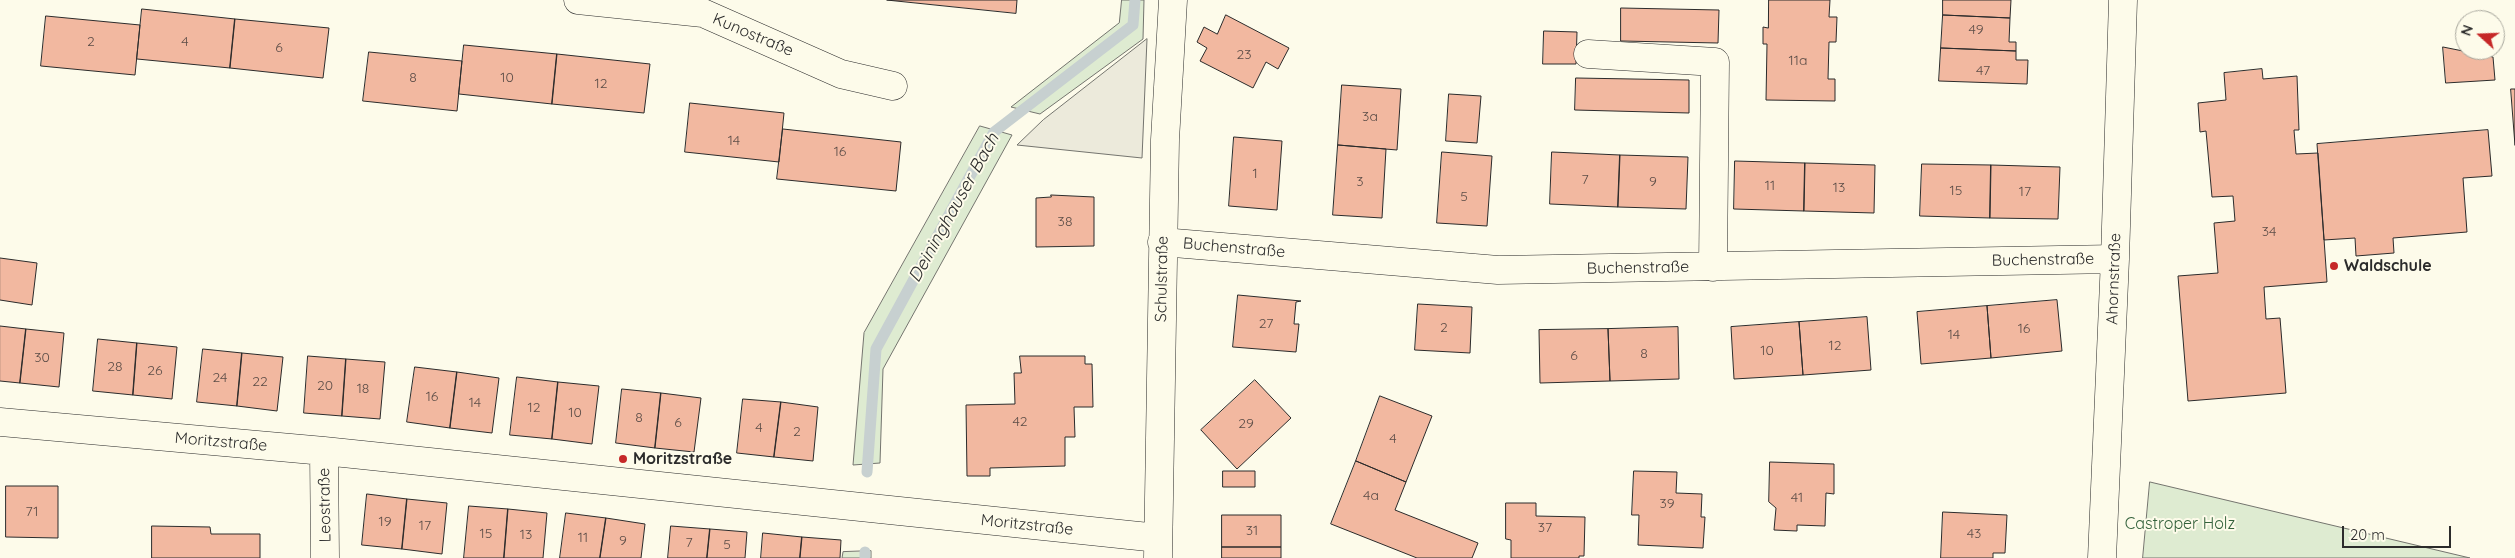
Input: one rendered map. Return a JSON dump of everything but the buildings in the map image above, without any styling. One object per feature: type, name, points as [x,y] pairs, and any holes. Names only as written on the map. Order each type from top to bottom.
[{"type":"street","name":"Kunostraße","points":[[578,0],[703,13],[841,74],[894,86]]},
{"type":"street","name":"Schulstraße","points":[[1158,548],[1162,242],[1166,111],[1173,0]]},
{"type":"street","name":"Ahornstraße","points":[[2102,558],[2115,259],[2123,0]]},
{"type":"street","points":[[1588,54],[1715,62],[1713,267]]},
{"type":"street","name":"Buchenstraße","points":[[1162,242],[1498,270],[2115,259]]},
{"type":"street","name":"Moritzstraße","points":[[0,422],[324,451],[1158,548]]},
{"type":"street","name":"Leostraße","points":[[324,451],[325,558]]},
{"type":"green space","points":[[1122,0],[1144,0],[1143,39],[1040,114],[1011,107],[1119,23]]},
{"type":"green space","points":[[980,126],[1012,135],[883,369],[880,463],[853,465],[864,333]]},
{"type":"green space","name":"Castroper Holz","points":[[2150,482],[2470,558],[2143,558]]},
{"type":"green space","points":[[871,551],[871,558],[842,558],[843,552]]},
{"type":"shaded area","points":[[1147,39],[1142,158],[1017,145],[1043,120]]},
{"type":"waterway","name":"Deininghauser Bach","points":[[867,472],[876,349],[994,132],[1133,25],[1135,0]]},
{"type":"waterway","name":"Deininghauser Bach","points":[[865,552],[865,558]]},
{"type":"place","name":"Waldschule","points":[[2334,266]]},
{"type":"place","name":"Moritzstraße","points":[[623,459]]}]
